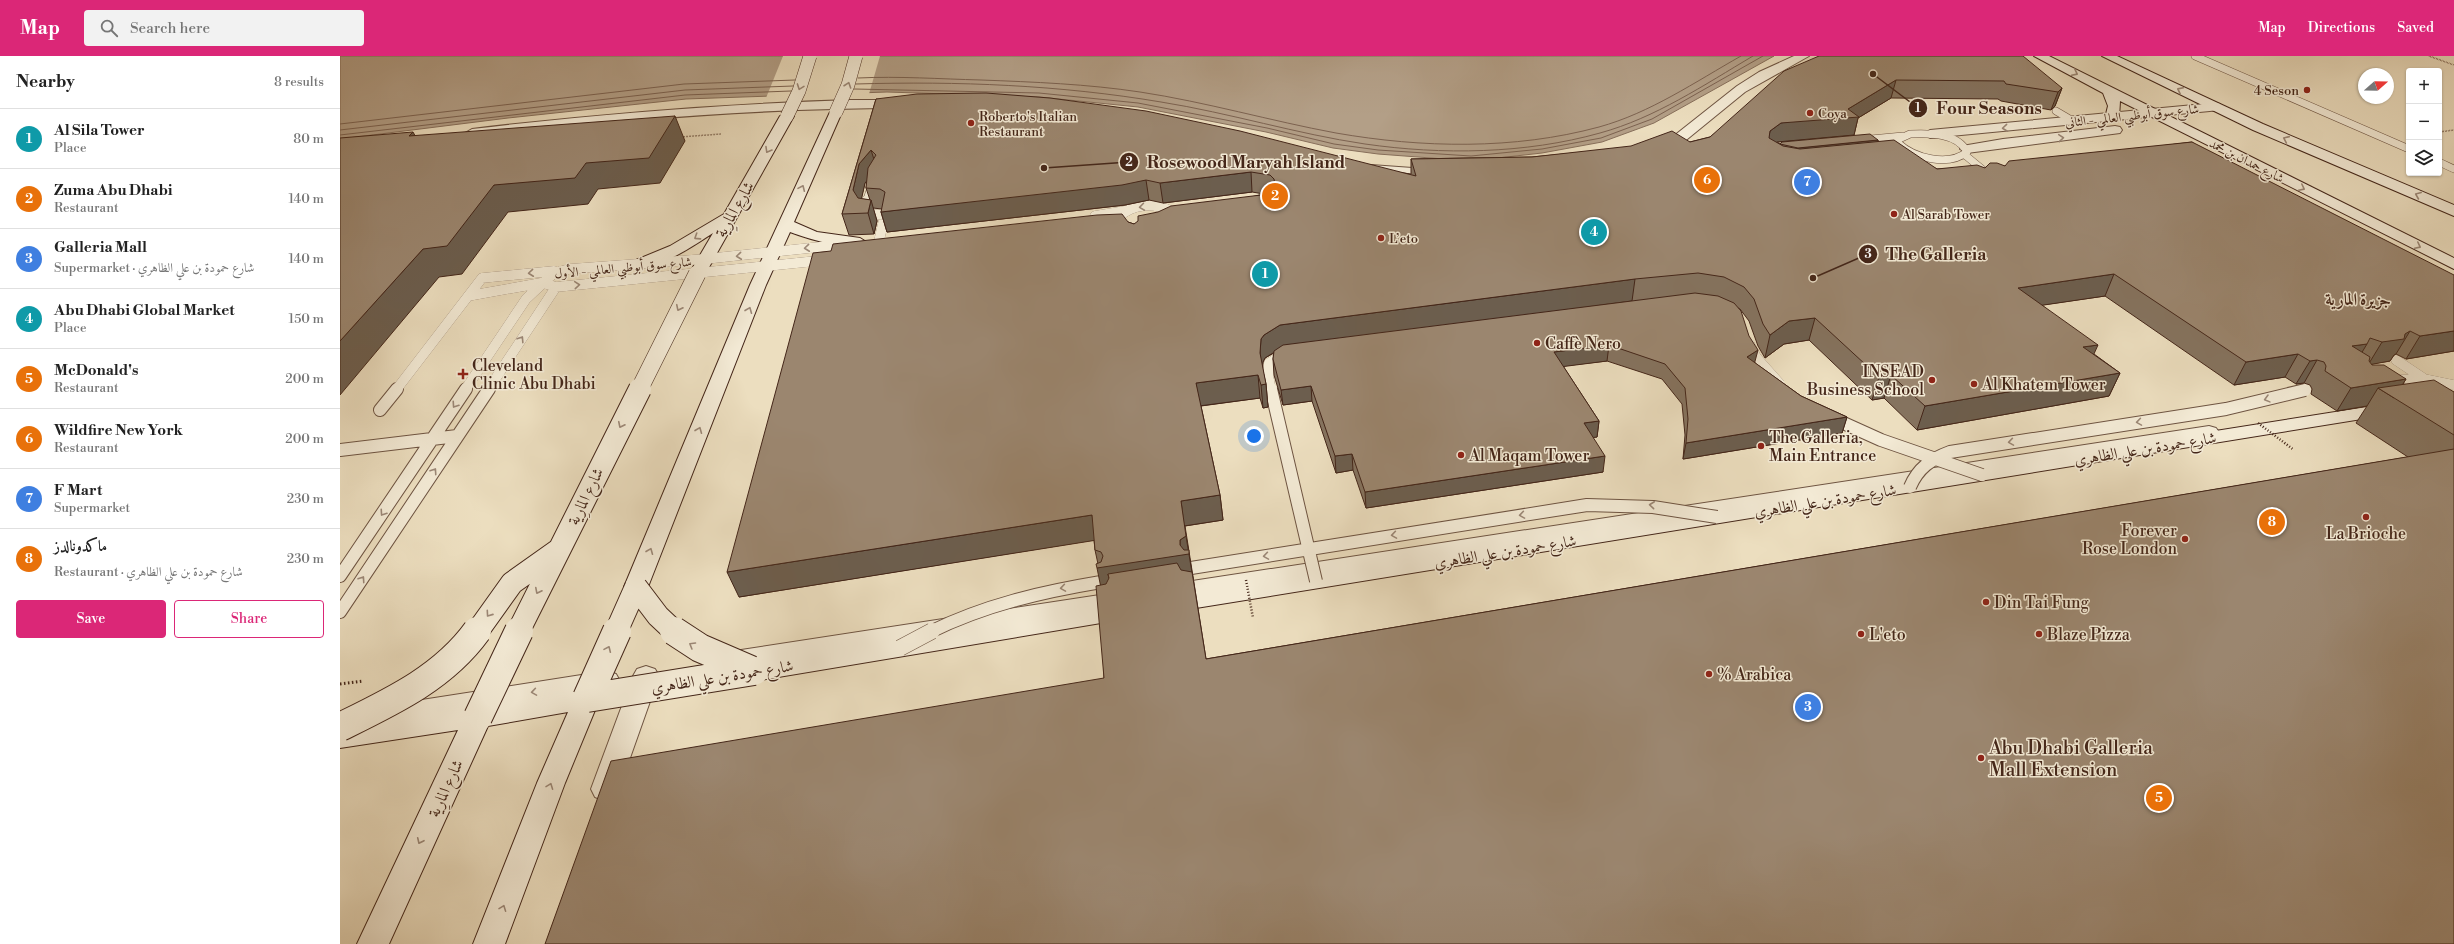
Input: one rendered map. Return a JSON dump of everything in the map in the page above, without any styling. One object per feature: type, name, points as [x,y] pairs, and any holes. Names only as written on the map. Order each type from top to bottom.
[{"type":"street","name":"شارع المارِية","points":[[373,944],[478,717],[558,550],[701,266],[787,116],[799,91],[810,56]]},
{"type":"street","points":[[489,944],[551,782],[636,587],[769,260],[848,85],[856,56]]},
{"type":"street","points":[[1639,151],[1675,142],[1740,89],[1763,75],[1803,56]]},
{"type":"street","name":"شارع حمدان بن محمد","points":[[2040,56],[2454,264]]},
{"type":"street","points":[[2108,56],[2238,118],[2454,211]]},
{"type":"street","points":[[2107,89],[2115,106],[2112,118]]},
{"type":"street","points":[[461,134],[585,120],[696,112],[812,105],[920,104]]},
{"type":"street","name":"شارع سوق أبوظبي العالمي - الثاني","points":[[1930,134],[2112,118],[2215,107]]},
{"type":"street","name":"شارع سوق أبوظبي العالمي - الثاني","points":[[1966,152],[2174,123],[2238,118]]},
{"type":"street","points":[[1355,168],[1455,174]]},
{"type":"street","points":[[642,263],[691,241],[730,215]]},
{"type":"street","points":[[786,224],[813,236],[860,243]]},
{"type":"street","points":[[340,722],[1957,470],[2432,398]]},
{"type":"street","name":"شارع حمودة بن علي الظاهري","points":[[1196,600],[1910,487],[2432,398]]},
{"type":"street","points":[[340,727],[394,701],[436,674],[475,634],[512,584],[541,560],[558,550]]},
{"type":"street","points":[[636,587],[647,606],[663,623],[682,639],[715,657],[754,671]]},
{"type":"street","name":"شارع حمودة بن علي الظاهري","points":[[340,737],[478,717],[587,698],[1104,615]]},
{"type":"street","points":[[595,817],[647,674]]},
{"type":"lane","points":[[2195,56],[2406,148]]},
{"type":"lane","points":[[2056,111],[2073,121]]},
{"type":"lane","points":[[1847,141],[1930,134],[1958,141],[1966,152],[1997,181]]},
{"type":"lane","points":[[1903,136],[1898,143],[1904,152],[1940,159],[1959,158],[1966,152]]},
{"type":"lane","points":[[1940,159],[1952,167]]},
{"type":"lane","points":[[2442,163],[2454,169]]},
{"type":"lane","name":"شارع سوق أبوظبي العالمي - الأول","points":[[543,283],[554,273],[570,269],[642,263],[701,266],[769,260],[882,240],[885,215],[868,214],[865,211],[869,186],[877,174]]},
{"type":"lane","points":[[1084,218],[1150,206],[1166,208],[1179,207]]},
{"type":"lane","points":[[1162,226],[1176,219],[1166,208]]},
{"type":"lane","points":[[1122,226],[1118,219],[1125,211]]},
{"type":"lane","name":"شارع سوق أبوظبي العالمي - الأول","points":[[543,283],[556,287],[632,280],[701,266],[769,260],[835,259]]},
{"type":"lane","points":[[380,410],[482,278],[570,269]]},
{"type":"lane","points":[[468,296],[543,283]]},
{"type":"lane","points":[[340,576],[344,564],[433,439],[526,299],[543,283]]},
{"type":"lane","points":[[340,612],[556,287]]},
{"type":"lane","points":[[1746,334],[1756,356],[1770,374],[1790,392]]},
{"type":"lane","points":[[1297,351],[1275,358],[1267,369],[1316,581]]},
{"type":"lane","points":[[2396,360],[2432,398]]},
{"type":"lane","points":[[2382,381],[2432,398],[2454,385]]},
{"type":"lane","points":[[1910,487],[1919,469],[1935,458],[1964,450],[2226,409],[2305,390]]},
{"type":"lane","points":[[1822,413],[1874,437],[1982,475]]},
{"type":"lane","points":[[340,450],[457,436]]},
{"type":"lane","points":[[1191,568],[1588,505],[1639,504],[1718,517]]},
{"type":"lane","points":[[344,564],[374,560]]},
{"type":"lane","points":[[900,648],[934,628],[1005,600],[1101,582]]},
{"type":"path","points":[[2429,56],[2454,65]]},
{"type":"path","points":[[2442,132],[2454,130]]},
{"type":"water","points":[[340,56],[1774,56],[1654,123],[1602,142],[1542,153],[1471,161],[1378,154],[1333,148],[1266,132],[1138,107],[1039,97],[887,92],[686,99],[508,118],[340,139]]},
{"type":"pier","points":[[783,56],[880,56],[869,94],[766,98]]},
{"type":"building","points":[[1819,56],[2023,56],[2062,88],[2058,92],[2006,84],[2004,81],[1896,80],[1848,109],[1859,117],[1781,123],[1770,131],[1769,138],[1783,146],[1800,149],[1894,140],[1937,169],[1977,165],[1985,168],[1990,163],[1997,163],[2005,166],[2009,161],[2192,142],[2454,275],[2454,331],[2420,336],[2410,331],[2405,334],[2404,339],[2382,342],[2370,338],[2367,344],[2352,346],[2370,357],[2369,361],[2372,365],[2384,365],[2406,379],[2351,388],[2325,371],[2326,366],[2324,362],[2317,360],[2310,361],[2298,354],[2246,362],[2114,274],[2018,288],[2098,345],[2083,347],[2120,373],[1925,406],[1891,375],[1879,377],[1815,318],[1789,321],[1770,335],[1763,324],[1754,299],[1744,287],[1724,277],[1698,273],[1635,279],[1280,325],[1264,335],[1261,339],[1260,353],[1266,384],[1261,385],[1258,375],[1196,383],[1220,495],[1181,501],[1186,536],[1180,540],[1180,545],[1184,550],[1189,550],[1189,554],[1097,568],[1096,564],[1101,562],[1103,556],[1101,552],[1095,550],[1092,515],[727,572],[813,253],[831,251],[833,244],[1097,215],[1122,214],[1128,222],[1134,224],[1138,221],[1138,216],[1158,212],[1171,206],[1261,195],[1271,192],[1275,185],[1274,179],[1270,175],[1251,172],[1160,183],[1146,180],[1122,185],[881,212],[885,192],[880,189],[866,188],[868,168],[876,155],[871,150],[859,164],[853,190],[858,198],[871,200],[868,213],[842,214],[876,99],[917,94],[986,93],[1050,98],[1146,111],[1240,131],[1416,176],[1411,159],[1532,157],[1631,146],[1672,131],[1690,142],[1710,137],[1784,71]]},
{"type":"building","points":[[675,116],[649,158],[586,163],[575,178],[494,185],[447,246],[423,249],[340,341],[340,138],[413,132],[409,136]]},
{"type":"building","points":[[1870,134],[1878,140],[1798,148],[1780,144],[1782,142]]},
{"type":"building","points":[[1695,293],[1718,296],[1734,303],[1741,311],[1749,336],[1758,350],[1747,357],[1801,396],[1847,417],[1686,443],[1688,419],[1685,388],[1665,364],[1609,345],[1554,352],[1599,421],[1584,423],[1605,456],[1365,492],[1352,454],[1335,456],[1311,386],[1281,390],[1273,359],[1274,351],[1283,345]]},
{"type":"building","points":[[2434,380],[2454,392],[2454,435],[2378,388]]},
{"type":"building","points":[[2454,449],[2454,944],[545,944],[611,761],[1104,678],[1096,586],[1106,584],[1109,578],[1108,574],[1177,563],[1181,570],[1192,572],[1206,659]]},
{"type":"place","name":"Four Seasons","points":[[1873,74]]},
{"type":"place","name":"4 Seson","points":[[2307,90]]},
{"type":"place","name":"Coya","points":[[1810,113]]},
{"type":"place","name":"Roberto's Italian Restaurant","points":[[971,123]]},
{"type":"place","name":"Rosewood Maryah Island","points":[[1044,168]]},
{"type":"place","name":"Wildfire New York","points":[[1707,180]]},
{"type":"place","name":"F Mart","points":[[1807,182]]},
{"type":"place","name":"Zuma Abu Dhabi","points":[[1275,196]]},
{"type":"place","name":"Al Sarab Tower","points":[[1894,214]]},
{"type":"place","name":"Abu Dhabi Global Market","points":[[1594,232]]},
{"type":"place","name":"L’eto","points":[[1381,238]]},
{"type":"place","name":"Al Sila Tower","points":[[1265,274]]},
{"type":"place","name":"The Galleria","points":[[1813,278]]},
{"type":"place","name":"Caffè Nero","points":[[1537,343]]},
{"type":"place","name":"Cleveland Clinic Abu Dhabi","points":[[463,374]]},
{"type":"place","name":"INSEAD Business School","points":[[1932,380]]},
{"type":"place","name":"Al Khatem Tower","points":[[1974,384]]},
{"type":"place","name":"The Galleria, Main Entrance","points":[[1761,446]]},
{"type":"place","name":"Al Maqam Tower","points":[[1461,455]]},
{"type":"place","name":"La Brioche","points":[[2366,517]]},
{"type":"place","name":"ماكدونالدز","points":[[2272,522]]},
{"type":"place","name":"Forever Rose London","points":[[2185,539]]},
{"type":"place","name":"Din Tai Fung","points":[[1986,602]]},
{"type":"place","name":"L'eto","points":[[1861,634]]},
{"type":"place","name":"Blaze Pizza","points":[[2039,634]]},
{"type":"place","name":"% Arabica","points":[[1709,674]]},
{"type":"place","name":"Galleria Mall","points":[[1808,707]]},
{"type":"place","name":"Abu Dhabi Galleria Mall Extension","points":[[1981,758]]},
{"type":"place","name":"McDonald's","points":[[2159,798]]},
{"type":"district","name":"جزيرة المارية","points":[[2358,299]]}]
